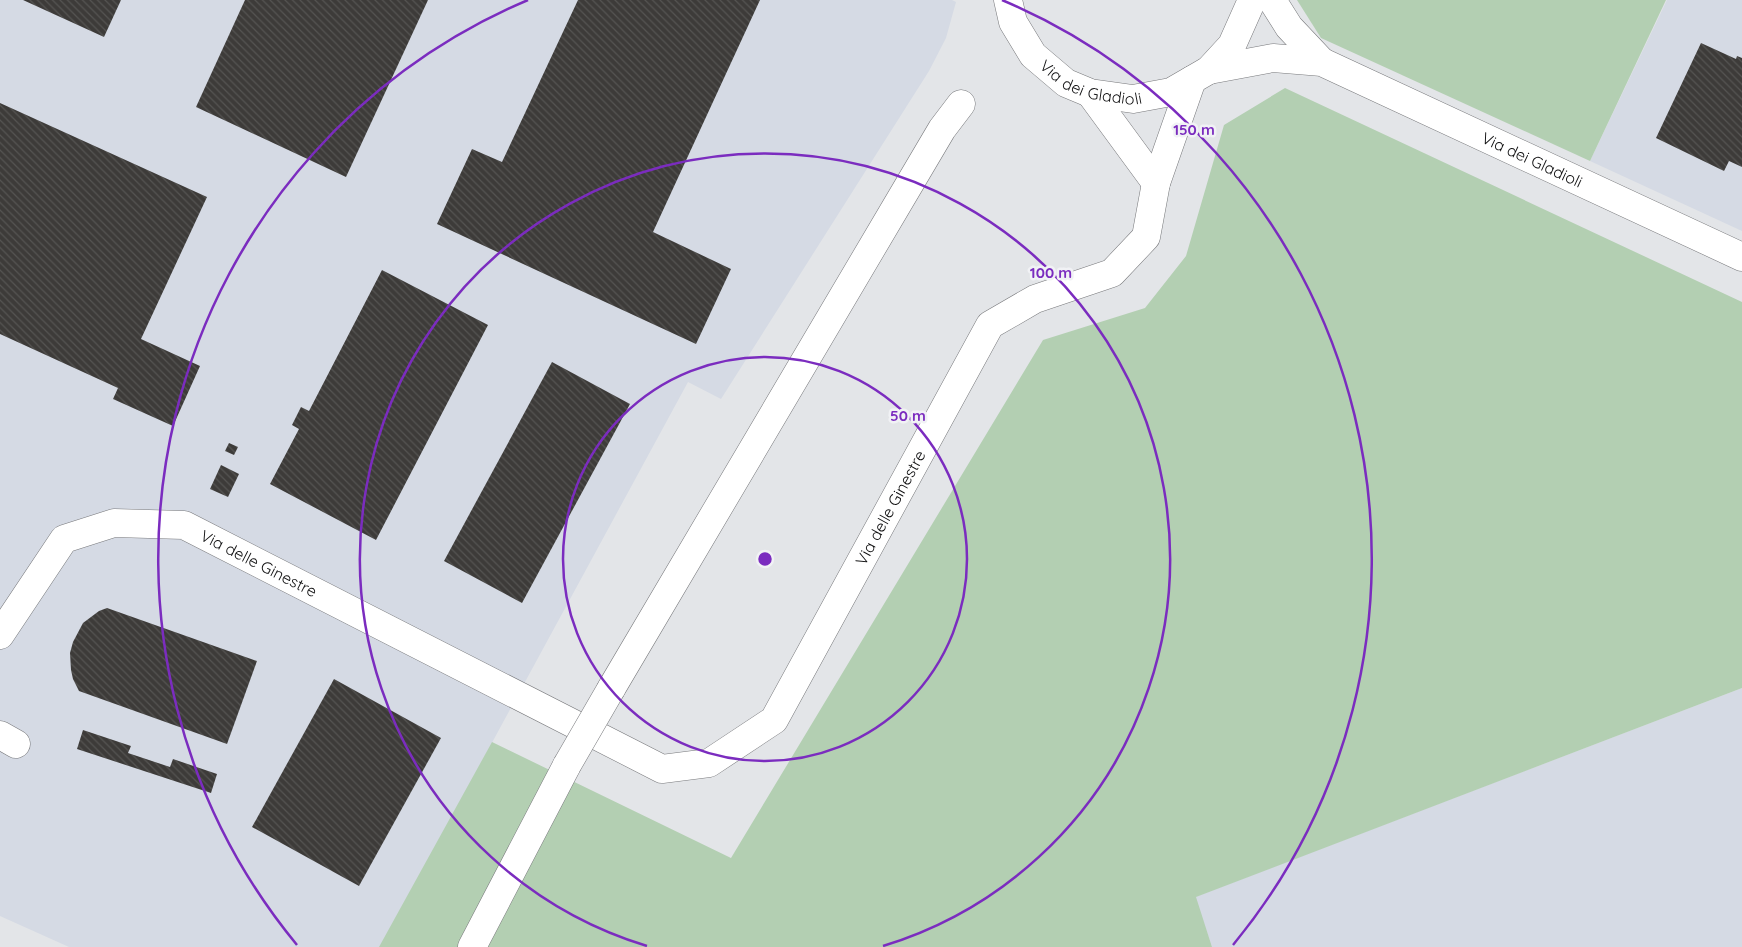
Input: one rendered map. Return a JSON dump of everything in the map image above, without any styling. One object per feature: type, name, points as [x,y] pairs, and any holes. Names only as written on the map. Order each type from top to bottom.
[{"type":"street","name":"Via dei Gladioli","points":[[1008,0],[1013,22],[1033,55],[1066,82],[1090,93],[1133,99],[1171,92],[1201,75],[1232,45],[1252,0]]},
{"type":"street","name":"Via dei Gladioli","points":[[1272,0],[1289,27],[1322,62]]},
{"type":"street","name":"Via dei Gladioli","points":[[1201,75],[1274,58],[1322,62],[1742,257]]},
{"type":"street","name":"Via delle Ginestre","points":[[0,635],[64,539],[114,523],[184,525],[662,769],[709,763],[774,720],[990,325],[1036,299],[1112,273],[1146,237],[1156,183],[1201,75]]},
{"type":"street","points":[[1090,93],[1156,183]]},
{"type":"street","points":[[472,947],[567,765],[611,689],[932,146],[961,104]]},
{"type":"shaded area","points":[[0,0],[952,0],[956,2],[946,38],[929,71],[721,399],[688,382],[381,947],[69,947],[0,916]]},
{"type":"shaded area","points":[[1667,0],[1742,0],[1742,231],[1590,161]]},
{"type":"shaded area","points":[[1742,688],[1742,947],[1212,947],[1195,897]]},
{"type":"green space","points":[[1297,0],[1666,0],[1590,161],[1321,38]]},
{"type":"green space","points":[[1285,88],[1742,302],[1742,688],[1196,897],[1212,947],[379,947],[492,742],[731,858],[1043,340],[1145,308],[1186,256],[1224,125]]},
{"type":"building","points":[[23,0],[121,0],[104,37]]},
{"type":"building","points":[[245,0],[428,0],[346,177],[196,107]]},
{"type":"building","points":[[578,0],[760,0],[653,232],[731,269],[696,344],[437,224],[472,149],[502,162]]},
{"type":"building","points":[[1701,43],[1736,59],[1737,56],[1742,58],[1742,167],[1729,161],[1724,171],[1656,138]]},
{"type":"building","points":[[0,103],[207,197],[141,339],[200,366],[173,426],[113,399],[118,388],[0,334]]},
{"type":"building","points":[[382,270],[488,325],[376,540],[270,484],[299,429],[292,425],[301,407],[309,411]]},
{"type":"building","points":[[552,362],[630,404],[522,603],[444,561]]},
{"type":"building","points":[[229,443],[238,447],[234,455],[225,451]]},
{"type":"building","points":[[221,465],[239,474],[228,497],[210,489]]},
{"type":"building","points":[[107,608],[257,661],[227,744],[79,691],[71,670],[70,653],[73,642],[83,623],[99,611]]},
{"type":"building","points":[[334,679],[441,738],[359,886],[252,827]]},
{"type":"building","points":[[83,730],[131,746],[128,753],[170,767],[173,759],[217,774],[211,793],[77,749]]}]
